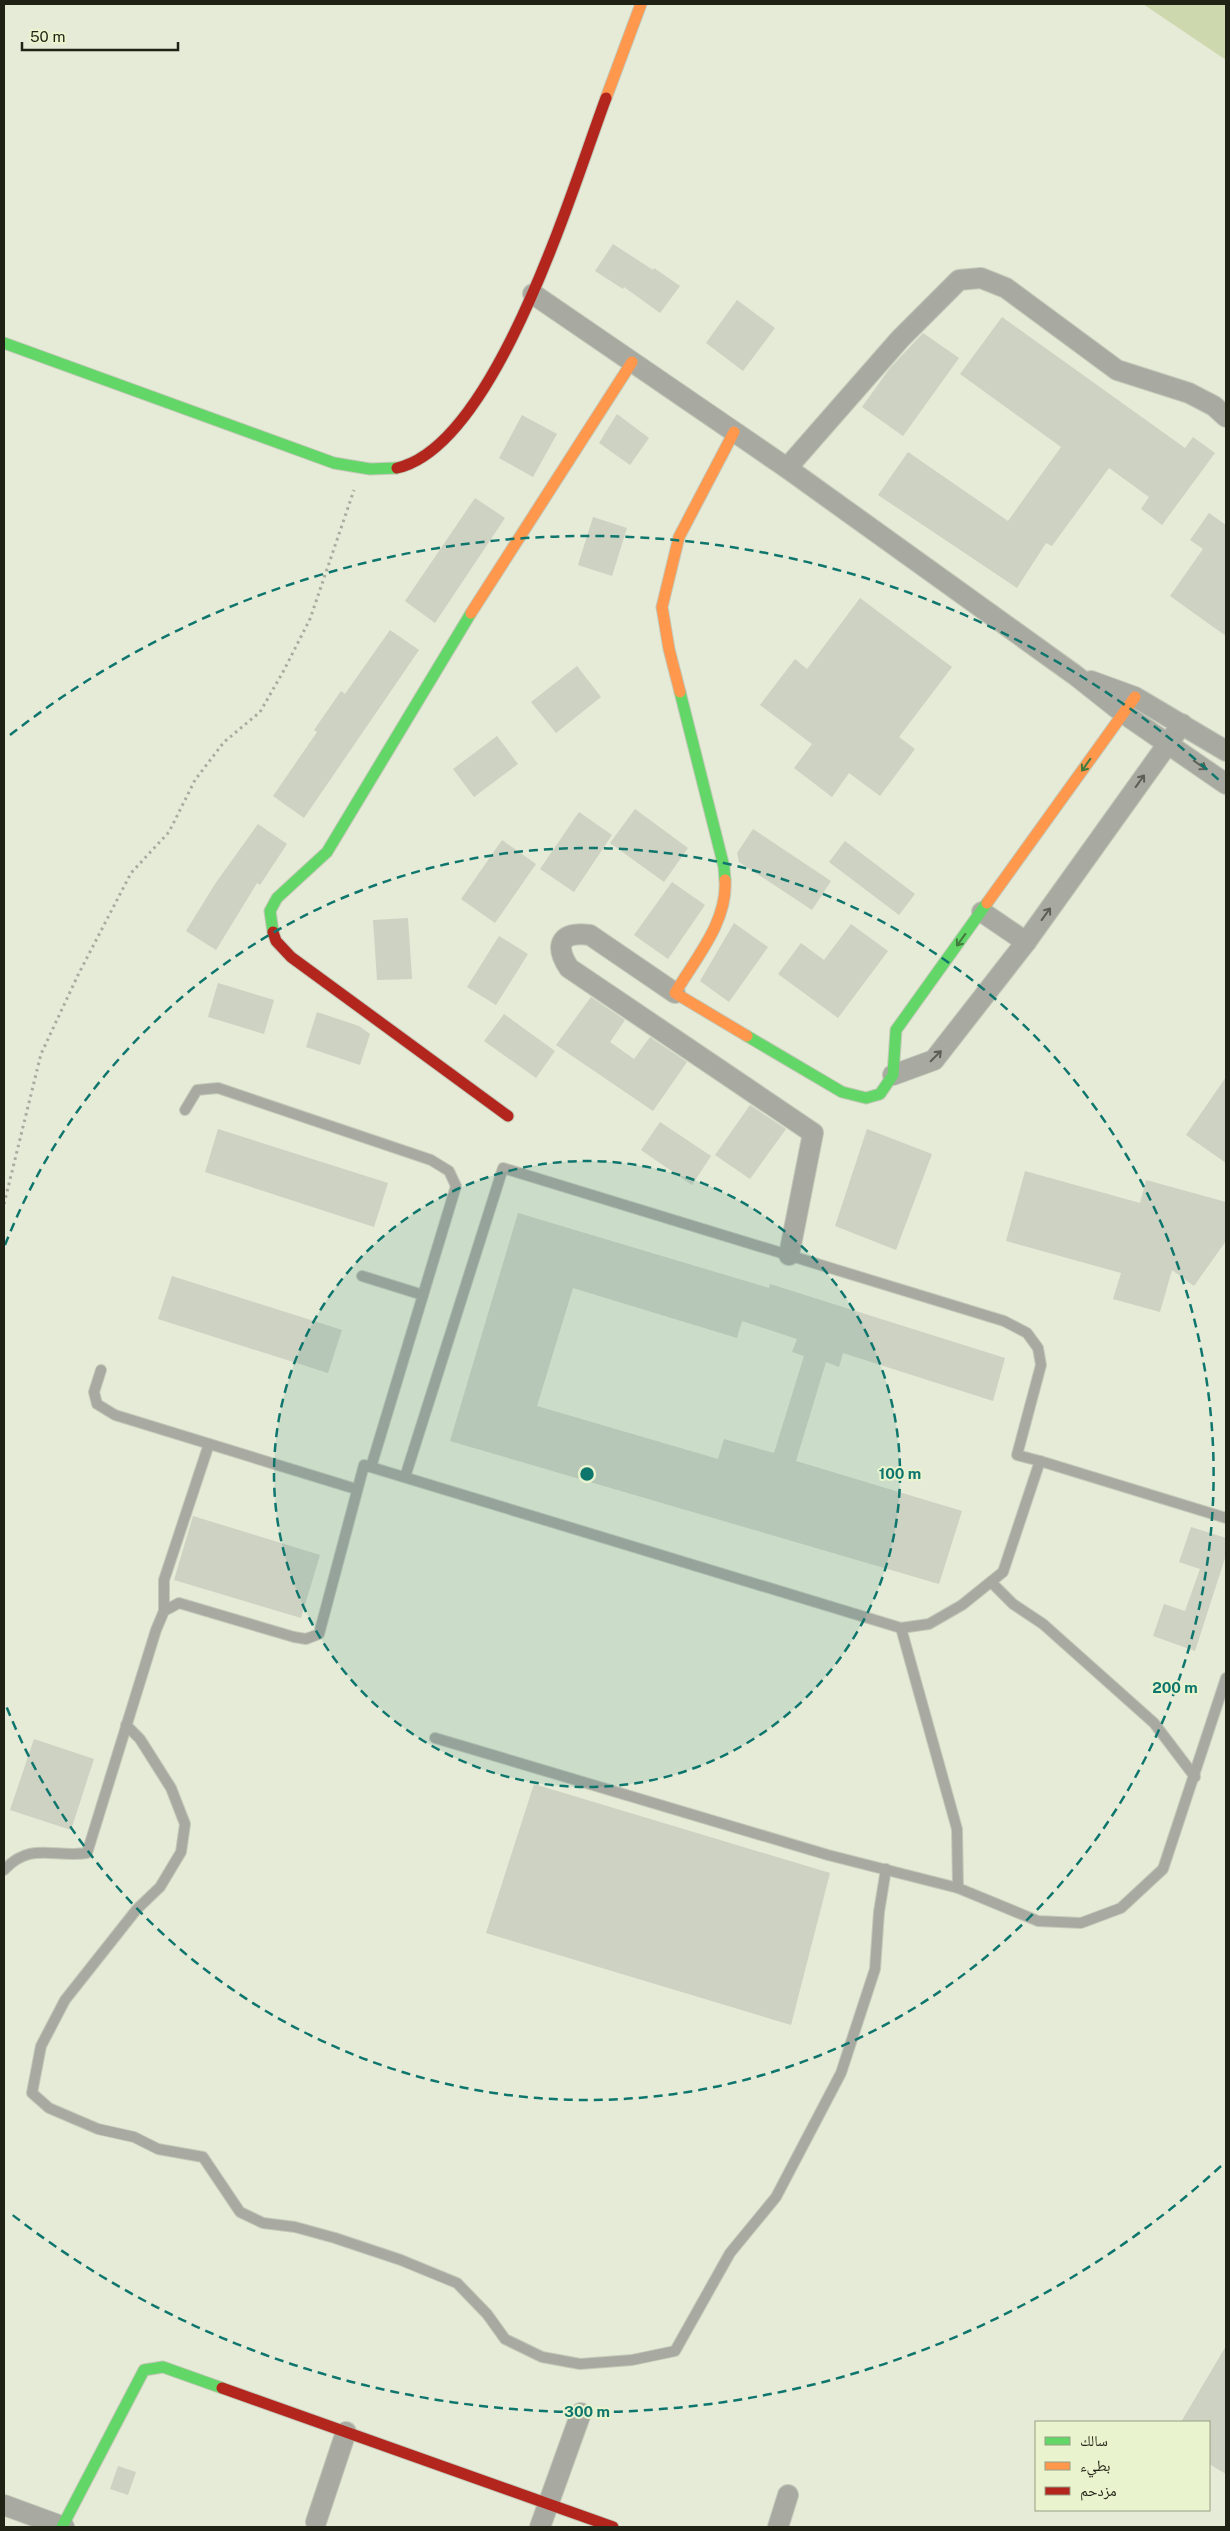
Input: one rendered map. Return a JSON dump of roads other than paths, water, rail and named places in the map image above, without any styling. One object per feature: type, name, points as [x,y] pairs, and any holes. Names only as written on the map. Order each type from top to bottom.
[{"type":"street","points":[[4,343],[334,463],[372,471],[407,466],[430,454],[447,438],[488,384],[512,341],[533,294],[641,4]]},
{"type":"street","points":[[787,468],[900,339],[959,280],[980,278],[1006,288],[1117,370],[1189,393],[1214,406],[1226,417]]},
{"type":"street","points":[[533,294],[787,468],[1075,675],[1122,713],[1226,784]]},
{"type":"street","points":[[508,1116],[291,957],[276,941],[270,924],[270,911],[277,898],[327,852],[449,647],[632,362]]},
{"type":"street","points":[[675,992],[718,921],[726,897],[724,867],[669,649],[662,606],[679,537],[694,512],[722,450],[734,432]]},
{"type":"street","points":[[1075,675],[1135,697],[1226,751]]},
{"type":"street","points":[[789,1255],[813,1133],[569,968],[562,957],[563,940],[568,935],[575,933],[590,935],[675,992],[842,1092],[866,1098],[880,1094],[893,1076],[896,1030],[1135,697]]},
{"type":"street","points":[[893,1076],[934,1060],[1026,942],[1182,724]]},
{"type":"street","points":[[982,912],[1026,942]]},
{"type":"street","points":[[4,2504],[63,2527],[144,2370],[163,2367],[613,2527]]},
{"type":"street","points":[[540,2527],[581,2413]]},
{"type":"street","points":[[316,2522],[346,2432]]},
{"type":"street","points":[[778,2527],[788,2495]]},
{"type":"lane","points":[[185,1110],[197,1090],[218,1088],[431,1160],[449,1172],[456,1186],[371,1467]]},
{"type":"lane","points":[[404,1477],[503,1168],[1004,1321],[1027,1333],[1038,1348],[1041,1365],[1017,1455],[1226,1518]]},
{"type":"lane","points":[[362,1276],[423,1295]]},
{"type":"lane","points":[[101,1370],[94,1392],[97,1404],[115,1415],[356,1489]]},
{"type":"lane","points":[[4,1870],[13,1860],[39,1851],[69,1856],[87,1853],[156,1630],[164,1611],[164,1580],[209,1444]]},
{"type":"lane","points":[[164,1611],[179,1603],[294,1637],[306,1639],[319,1634],[356,1489],[364,1465],[901,1628],[929,1624],[962,1605],[1003,1572],[1040,1461]]},
{"type":"lane","points":[[991,1582],[1012,1604],[1043,1624],[1154,1723],[1194,1777]]},
{"type":"lane","points":[[901,1628],[957,1828],[958,1888]]},
{"type":"lane","points":[[435,1738],[828,1855],[958,1888],[1038,1921],[1081,1923],[1122,1908],[1163,1869],[1226,1678]]},
{"type":"lane","points":[[126,1725],[140,1739],[171,1788],[185,1824],[181,1852],[160,1887],[137,1909],[65,2000],[40,2046],[32,2093],[49,2108],[98,2129],[134,2137],[158,2149],[203,2157],[240,2212],[263,2223],[295,2227],[401,2260],[457,2283],[487,2314],[505,2339],[542,2356],[580,2364],[632,2360],[675,2351],[730,2253],[776,2197],[841,2073],[875,1969],[878,1912],[886,1869]]}]
